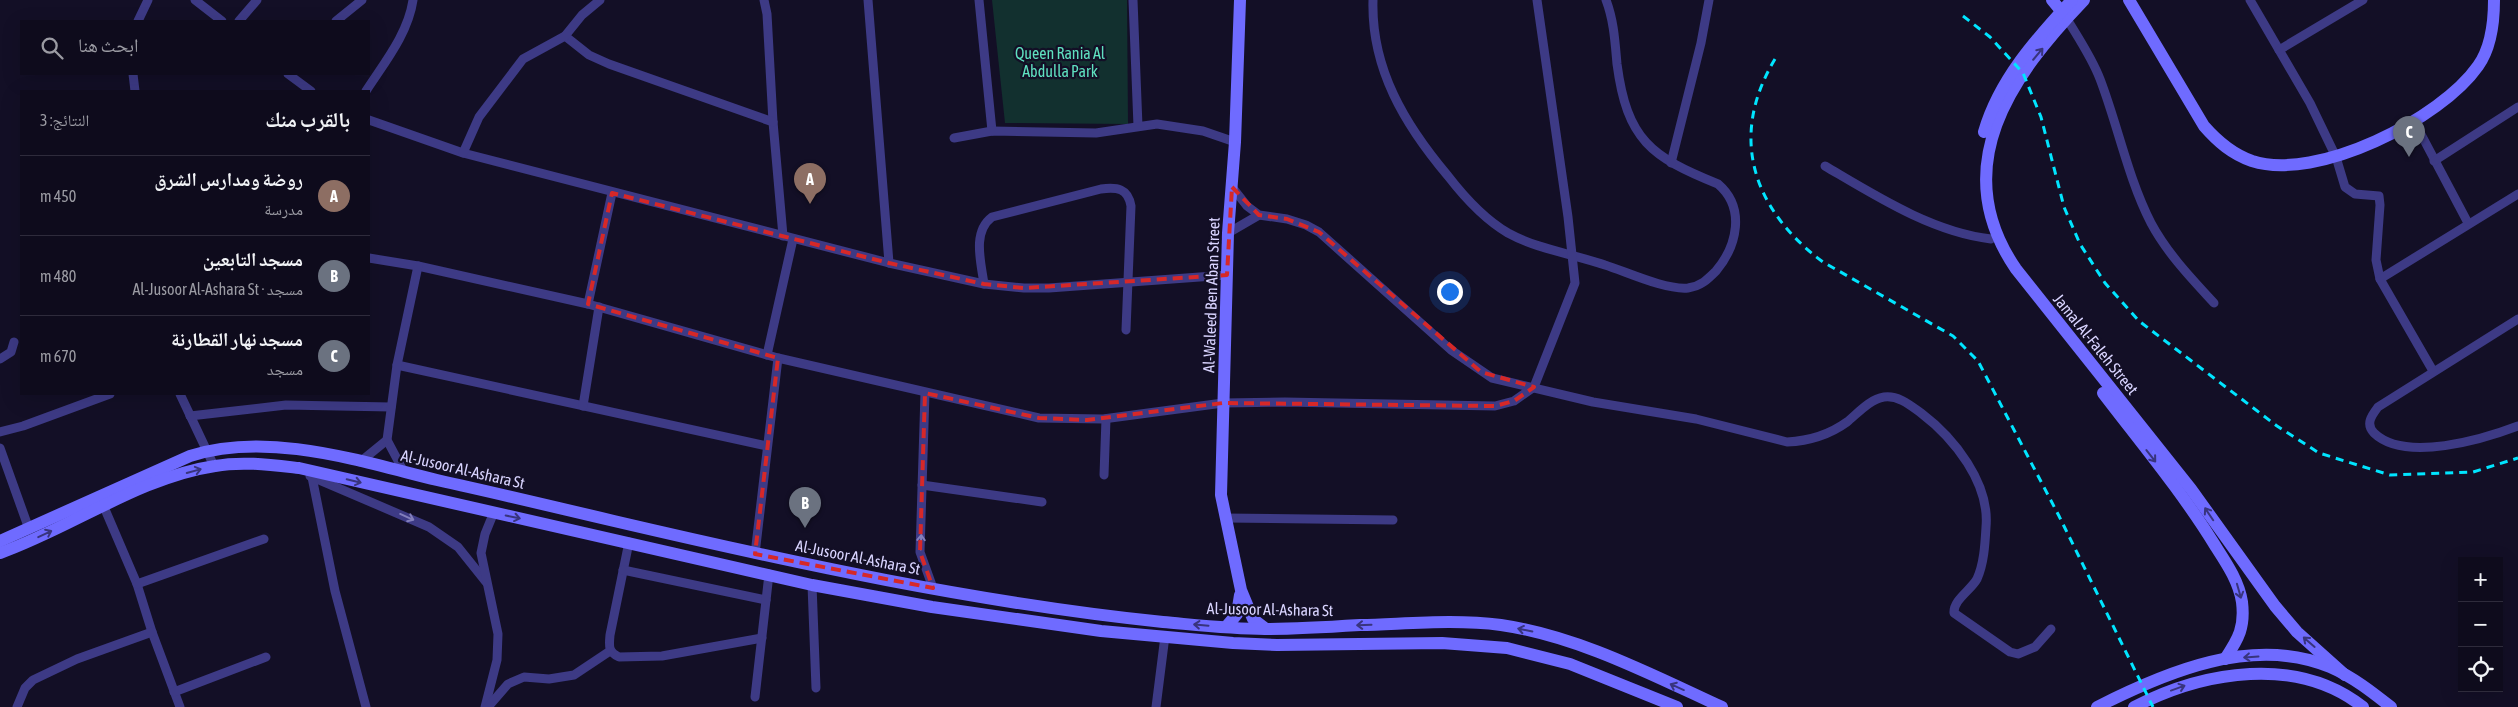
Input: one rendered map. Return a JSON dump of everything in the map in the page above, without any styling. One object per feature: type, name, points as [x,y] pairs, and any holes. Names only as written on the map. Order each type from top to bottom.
[{"type":"main road","name":"Al-Waleed Ben Aban Street","points":[[1240,0],[1235,142],[1228,233],[1221,495],[1240,590],[1253,619],[1266,629]]},
{"type":"main road","points":[[2052,0],[2064,15]]},
{"type":"main road","points":[[2129,0],[2204,126],[2217,142],[2236,155],[2254,162],[2273,165],[2302,164],[2336,157],[2414,121],[2465,83],[2479,65],[2491,33],[2494,0]]},
{"type":"main road","name":"Jamal Al-Faleh Street","points":[[2082,1],[2064,15],[2017,64],[1993,105],[1987,122],[1978,166],[1980,197],[1991,238],[2012,274],[2195,512],[2229,567],[2242,601],[2243,620],[2240,636],[2226,659]]},
{"type":"main road","name":"Jamal Al-Faleh Street","points":[[2064,15],[2023,73],[1995,124],[1987,160],[1985,186],[1989,209],[1998,238],[2016,269],[2191,489],[2275,606],[2297,632],[2345,675]]},
{"type":"main road","name":"Al-Jusoor Al-Ashara St","points":[[0,541],[168,465],[206,451],[276,448],[302,450],[755,554],[933,588],[1103,615],[1266,629],[1448,622],[1503,626],[1532,631],[1634,668],[1722,707]]},
{"type":"main road","name":"Al-Jusoor Al-Ashara St","points":[[0,553],[162,481],[214,466],[253,465],[299,468],[812,584],[932,607],[1101,631],[1264,644],[1413,643],[1493,646],[1570,664],[1678,707]]},
{"type":"main road","name":"Al-Waleed Ben Aban Street","points":[[1226,627],[1237,614],[1240,590]]},
{"type":"main road","points":[[1101,631],[1103,615]]},
{"type":"main road","points":[[2097,707],[2160,678],[2226,659],[2289,657],[2330,667],[2345,675],[2391,707]]},
{"type":"main road","points":[[2134,707],[2197,681],[2231,675],[2260,674],[2284,674],[2320,683],[2353,699],[2363,707]]},
{"type":"street","points":[[194,0],[221,20]]},
{"type":"street","points":[[240,20],[258,0]]},
{"type":"street","points":[[337,20],[362,0]]},
{"type":"street","points":[[367,90],[401,38],[411,13],[413,0]]},
{"type":"street","points":[[463,153],[479,117],[518,65],[537,50],[565,36],[582,15],[600,0]]},
{"type":"street","points":[[764,0],[767,14],[773,122],[783,236]]},
{"type":"street","points":[[868,0],[888,263]]},
{"type":"street","points":[[979,0],[992,130]]},
{"type":"street","points":[[1133,0],[1138,126]]},
{"type":"street","points":[[1373,0],[1374,40],[1382,70],[1403,115],[1427,152],[1489,221],[1528,243],[1573,254],[1675,287],[1698,286],[1708,280],[1726,258],[1734,242],[1737,229],[1732,204],[1724,188],[1671,163],[1650,148],[1637,131],[1621,85],[1614,26],[1606,0]]},
{"type":"street","points":[[370,258],[418,266],[588,304],[778,358],[1039,418],[1106,419],[1223,403],[1285,402],[1495,406],[1514,400],[1534,388],[1570,300],[1575,283],[1573,254],[1537,0]]},
{"type":"street","points":[[1671,163],[1701,43],[1709,0]]},
{"type":"street","points":[[2250,0],[2310,103],[2336,157],[2348,190],[2355,194],[2376,194],[2380,198],[2376,260],[2380,279],[2433,371]]},
{"type":"street","points":[[2279,50],[2363,0]]},
{"type":"street","points":[[138,20],[144,2]]},
{"type":"street","points":[[2064,15],[2091,58],[2100,79],[2133,178],[2150,221],[2171,254],[2214,303]]},
{"type":"street","points":[[565,36],[588,56],[773,122]]},
{"type":"street","points":[[133,75],[135,90]]},
{"type":"street","points":[[289,75],[310,90]]},
{"type":"street","points":[[2434,161],[2518,107]]},
{"type":"street","points":[[370,120],[463,153],[612,193],[888,263],[984,284],[1024,288],[1227,275]]},
{"type":"street","points":[[2414,121],[2468,223]]},
{"type":"street","points":[[954,138],[992,130],[1096,133],[1157,124],[1203,131],[1235,142]]},
{"type":"street","points":[[1825,166],[1914,214],[1966,236],[1991,238]]},
{"type":"street","points":[[984,284],[979,244],[984,222],[1003,213],[1114,187],[1125,191],[1130,197],[1131,206],[1126,282],[1126,330]]},
{"type":"street","points":[[1232,187],[1247,206],[1259,214],[1287,219],[1306,225],[1319,232],[1451,350],[1481,372],[1510,384],[1593,402],[1696,419],[1787,442],[1802,441],[1822,436],[1845,423],[1872,402],[1883,397],[1894,397],[1909,403],[1934,423],[1960,453],[1980,489],[1984,503],[1987,525],[1978,575],[1956,604],[1954,612],[2018,654],[2035,646],[2051,630]]},
{"type":"street","points":[[588,304],[612,193]]},
{"type":"street","points":[[2380,279],[2468,223],[2518,194]]},
{"type":"street","points":[[1228,233],[1259,214]]},
{"type":"street","points":[[767,355],[793,239]]},
{"type":"street","points":[[404,472],[387,440],[397,365],[418,266]]},
{"type":"street","points":[[583,406],[599,307]]},
{"type":"street","points":[[2518,319],[2378,407],[2372,414],[2369,423],[2375,434],[2395,444],[2427,447],[2479,440],[2518,426]]},
{"type":"street","points":[[0,360],[11,352],[14,342]]},
{"type":"street","points":[[755,554],[778,358]]},
{"type":"street","points":[[397,365],[767,446]]},
{"type":"street","points":[[925,393],[921,558],[933,588]]},
{"type":"street","points":[[0,432],[39,421],[107,395]]},
{"type":"street","points":[[180,395],[214,466]]},
{"type":"street","points":[[291,404],[293,395]]},
{"type":"street","points":[[190,416],[291,404],[391,407]]},
{"type":"street","points":[[1104,475],[1106,419]]},
{"type":"street","points":[[360,462],[387,440]]},
{"type":"street","points":[[0,448],[29,529]]},
{"type":"street","points":[[299,468],[312,478],[430,528],[458,547],[486,582]]},
{"type":"street","points":[[312,478],[334,591],[366,707]]},
{"type":"street","points":[[922,484],[1042,502]]},
{"type":"street","points":[[104,507],[137,584],[152,632],[180,707]]},
{"type":"street","points":[[487,707],[497,660],[498,634],[481,553],[485,534],[494,512]]},
{"type":"street","points":[[1226,518],[1393,520]]},
{"type":"street","points":[[137,584],[264,540]]},
{"type":"street","points":[[610,651],[610,635],[629,542]]},
{"type":"street","points":[[623,570],[766,600]]},
{"type":"street","points":[[755,697],[769,574]]},
{"type":"street","points":[[812,584],[816,688]]},
{"type":"street","points":[[17,707],[23,692],[33,680],[78,659],[152,632]]},
{"type":"street","points":[[1156,707],[1166,636]]},
{"type":"street","points":[[610,651],[619,657],[662,656],[762,638]]},
{"type":"street","points":[[487,707],[508,684],[524,678],[549,680],[574,676],[610,651]]},
{"type":"street","points":[[174,692],[266,657]]},
{"type":"highlighted area","points":[[1232,187],[1259,215],[1287,219],[1319,232],[1481,372],[1534,387],[1514,401],[1495,406],[1223,403],[1087,420],[1039,418],[925,393],[920,552],[933,588],[755,554],[778,358],[588,304],[612,193],[889,263],[984,284],[1024,288],[1227,275]]},
{"type":"green space","name":"Queen Rania Al Abdulla Park","points":[[992,0],[1127,0],[1128,124],[1005,123]]},
{"type":"railway","points":[[1963,16],[1990,37],[2023,73],[2041,117],[2064,207],[2080,244],[2105,283],[2139,321],[2277,426],[2319,453],[2390,475],[2473,472],[2518,458]]},
{"type":"railway","points":[[1775,59],[1761,88],[1753,116],[1751,144],[1755,170],[1765,195],[1779,219],[1799,242],[1823,262],[1953,336],[1978,361],[2059,516],[2153,707]]},
{"type":"place","name":"مسجد نهار القطارنة","points":[[2409,157]]},
{"type":"place","name":"روضة ومدارس الشرق","points":[[810,204]]},
{"type":"place","name":"مسجد التابعين","points":[[805,528]]}]
